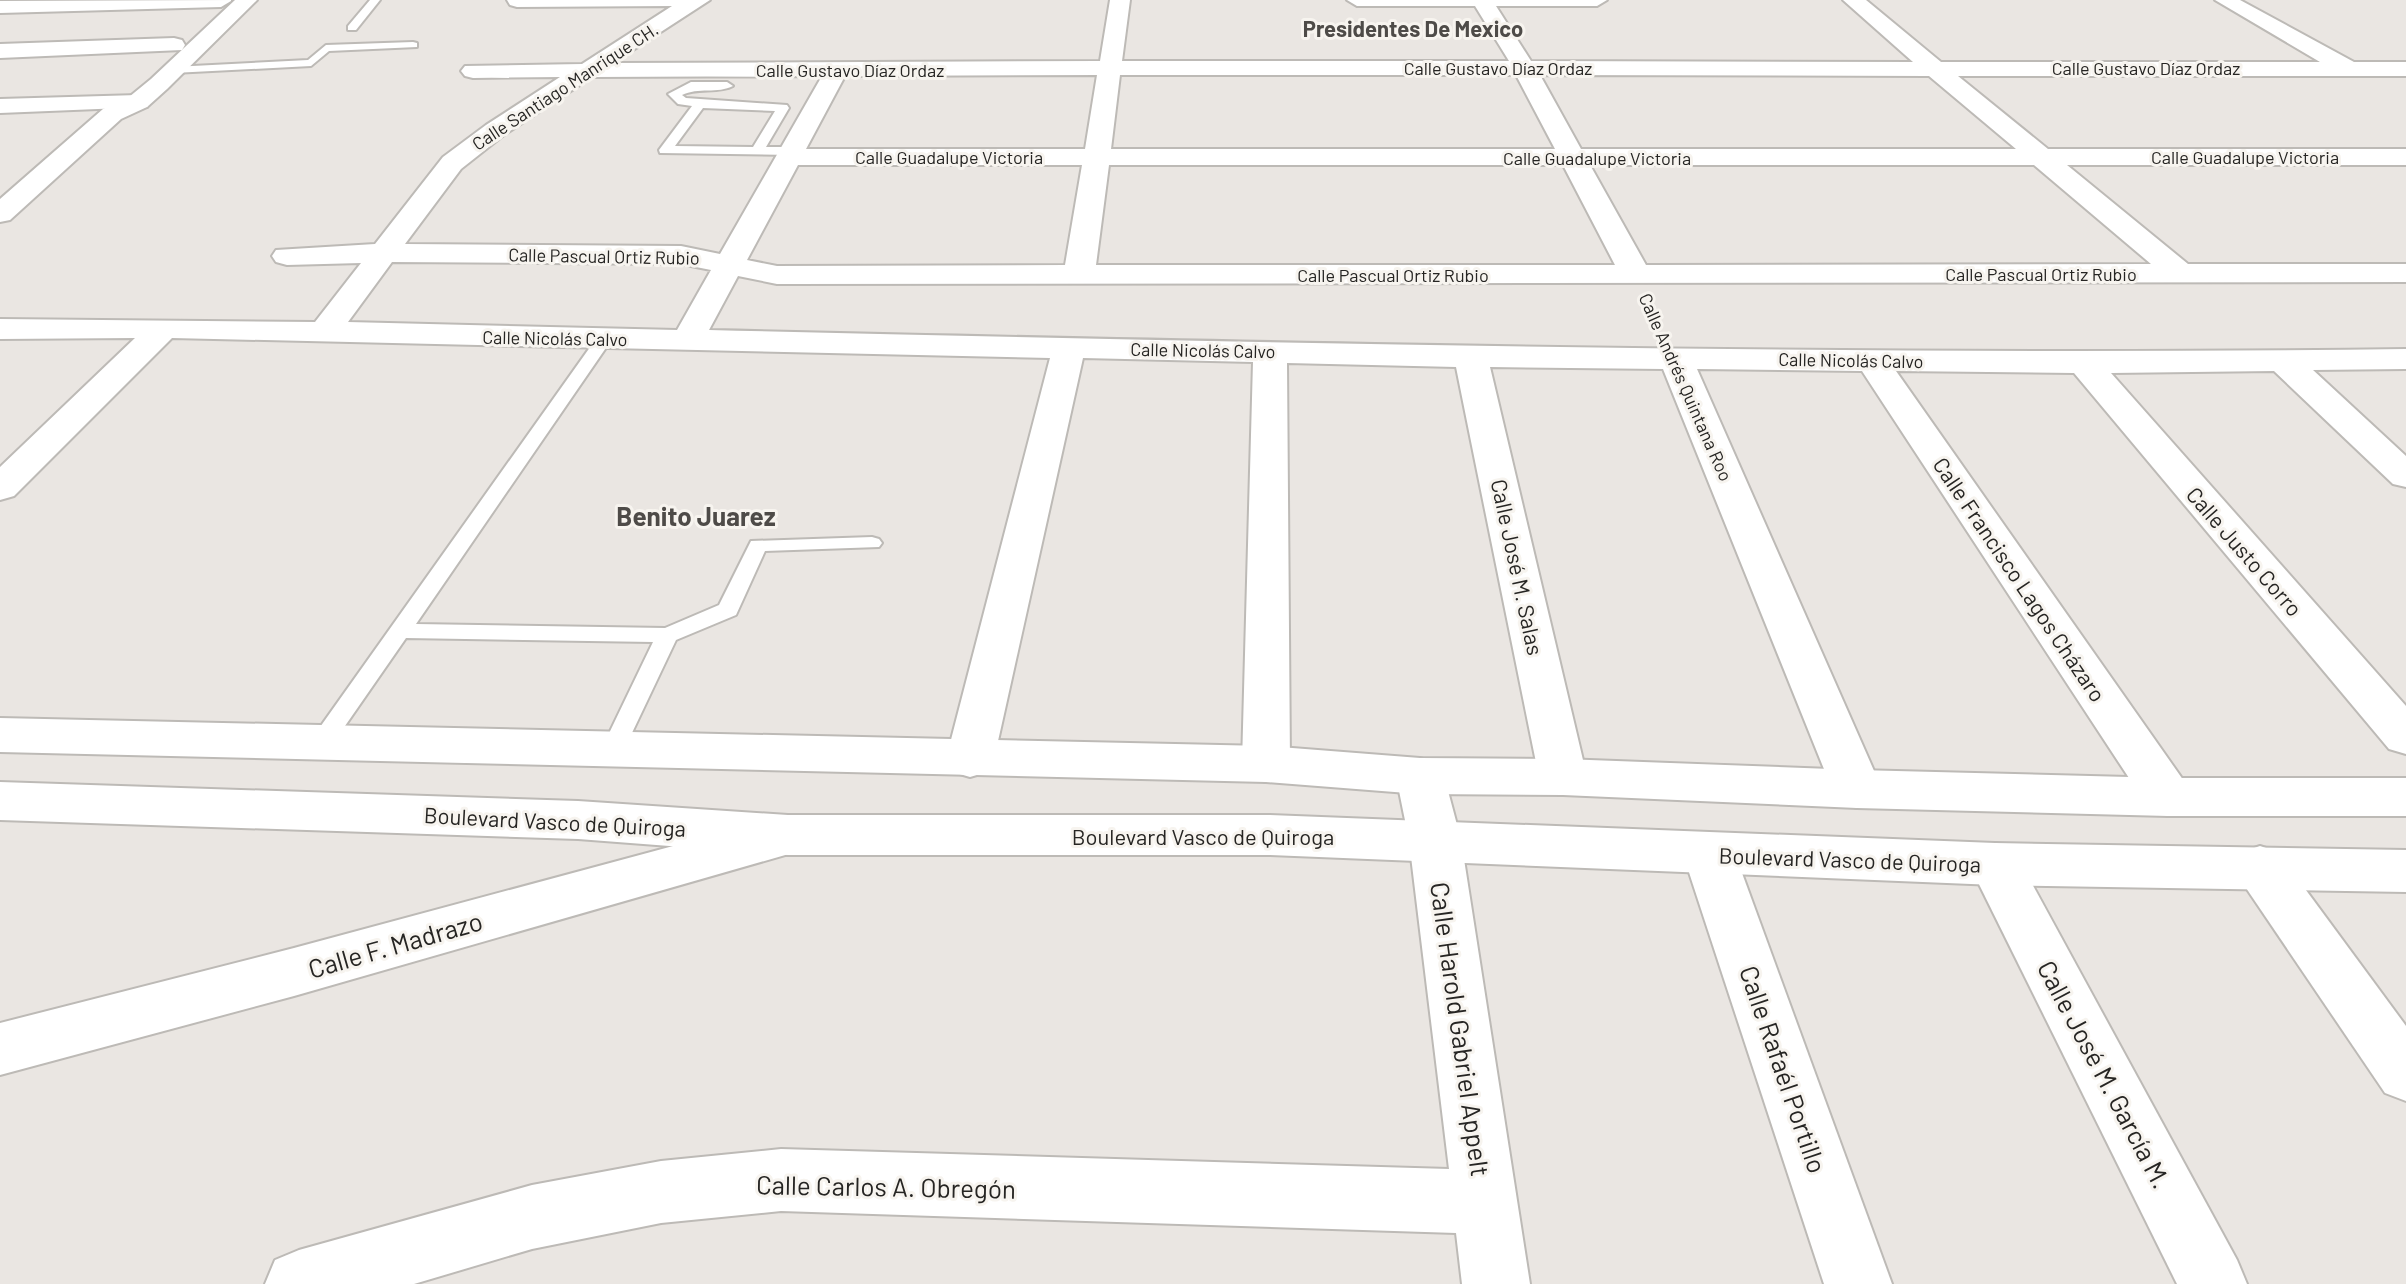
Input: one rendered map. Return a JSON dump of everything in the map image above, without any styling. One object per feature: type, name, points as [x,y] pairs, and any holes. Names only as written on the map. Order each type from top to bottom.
[{"type":"street","points":[[0,7],[221,0]]},
{"type":"street","points":[[6,204],[111,109],[221,0]]},
{"type":"street","points":[[0,106],[111,109],[138,102],[247,0]]},
{"type":"street","name":"Calle Santiago Manrique CH.","points":[[324,332],[452,163],[495,130],[696,0]]},
{"type":"street","points":[[517,1],[714,0]]},
{"type":"street","points":[[1079,275],[1120,0]]},
{"type":"street","points":[[1357,0],[1597,0]]},
{"type":"street","points":[[1853,0],[2180,273]]},
{"type":"street","points":[[2225,0],[2395,93]]},
{"type":"street","name":"Calle Andrés Quintana Roo","points":[[1482,1],[1524,68],[1636,275]]},
{"type":"street","points":[[0,51],[174,45]]},
{"type":"street","name":"Calle Gustavo Díaz Ordaz","points":[[473,71],[1936,67],[2406,69]]},
{"type":"street","points":[[687,341],[837,70]]},
{"type":"street","name":"Calle Guadalupe Victoria","points":[[790,154],[1571,159],[2406,157]]},
{"type":"street","name":"Calle Pascual Ortiz Rubio","points":[[287,256],[383,253],[681,255],[777,275],[2406,273]]},
{"type":"street","points":[[0,488],[164,328]]},
{"type":"street","name":"Calle Nicolás Calvo","points":[[0,329],[164,328],[1471,357],[2084,363],[2406,359]]},
{"type":"street","points":[[970,759],[1069,347]]},
{"type":"street","points":[[1266,764],[1270,352]]},
{"type":"street","name":"Calle José M. Salas","points":[[1471,357],[1563,777]]},
{"type":"street","name":"Calle Andrés Quintana Roo","points":[[1675,358],[1857,789]]},
{"type":"street","name":"Calle Francisco Lagos Cházaro","points":[[1872,361],[2168,797]]},
{"type":"street","points":[[2283,361],[2406,476]]},
{"type":"street","name":"Calle Justo Corro","points":[[2084,363],[2406,737]]},
{"type":"street","points":[[0,735],[1266,764],[1420,776],[1563,777],[1857,789],[2168,797],[2406,797]]},
{"type":"street","name":"Calle Harold Gabriel Appelt","points":[[1420,776],[1435,840],[1496,1284]]},
{"type":"street","name":"Boulevard Vasco de Quiroga","points":[[0,801],[578,820],[788,835],[1270,835],[1995,864],[2406,871]]},
{"type":"street","name":"Calle F. Madrazo","points":[[0,1049],[294,972],[788,835]]},
{"type":"street","name":"Calle Rafaél Portillo","points":[[1709,854],[1858,1284]]},
{"type":"street","name":"Calle José M. García M.","points":[[1995,864],[2213,1284]]},
{"type":"street","points":[[2260,867],[2406,1074]]},
{"type":"street","name":"Calle Carlos A. Obregón","points":[[299,1284],[532,1217],[661,1192],[781,1180],[1485,1202]]},
{"type":"lane","points":[[352,28],[375,0]]},
{"type":"lane","points":[[173,70],[311,63],[326,48],[413,45]]},
{"type":"lane","points":[[727,86],[691,86],[674,94],[682,101],[700,104],[783,108],[758,150]]},
{"type":"lane","points":[[700,104],[665,150],[758,150],[790,154]]},
{"type":"lane","points":[[321,743],[604,339]]},
{"type":"lane","points":[[399,631],[667,635],[728,610],[758,545],[872,543]]},
{"type":"lane","points":[[613,750],[667,635]]},
{"type":"path","name":"Calle Andrés Quintana Roo","points":[[1636,275],[1675,358]]},
{"type":"district","name":"Presidentes De Mexico","points":[[1413,28]]},
{"type":"district","name":"Benito Juarez","points":[[696,515]]}]
